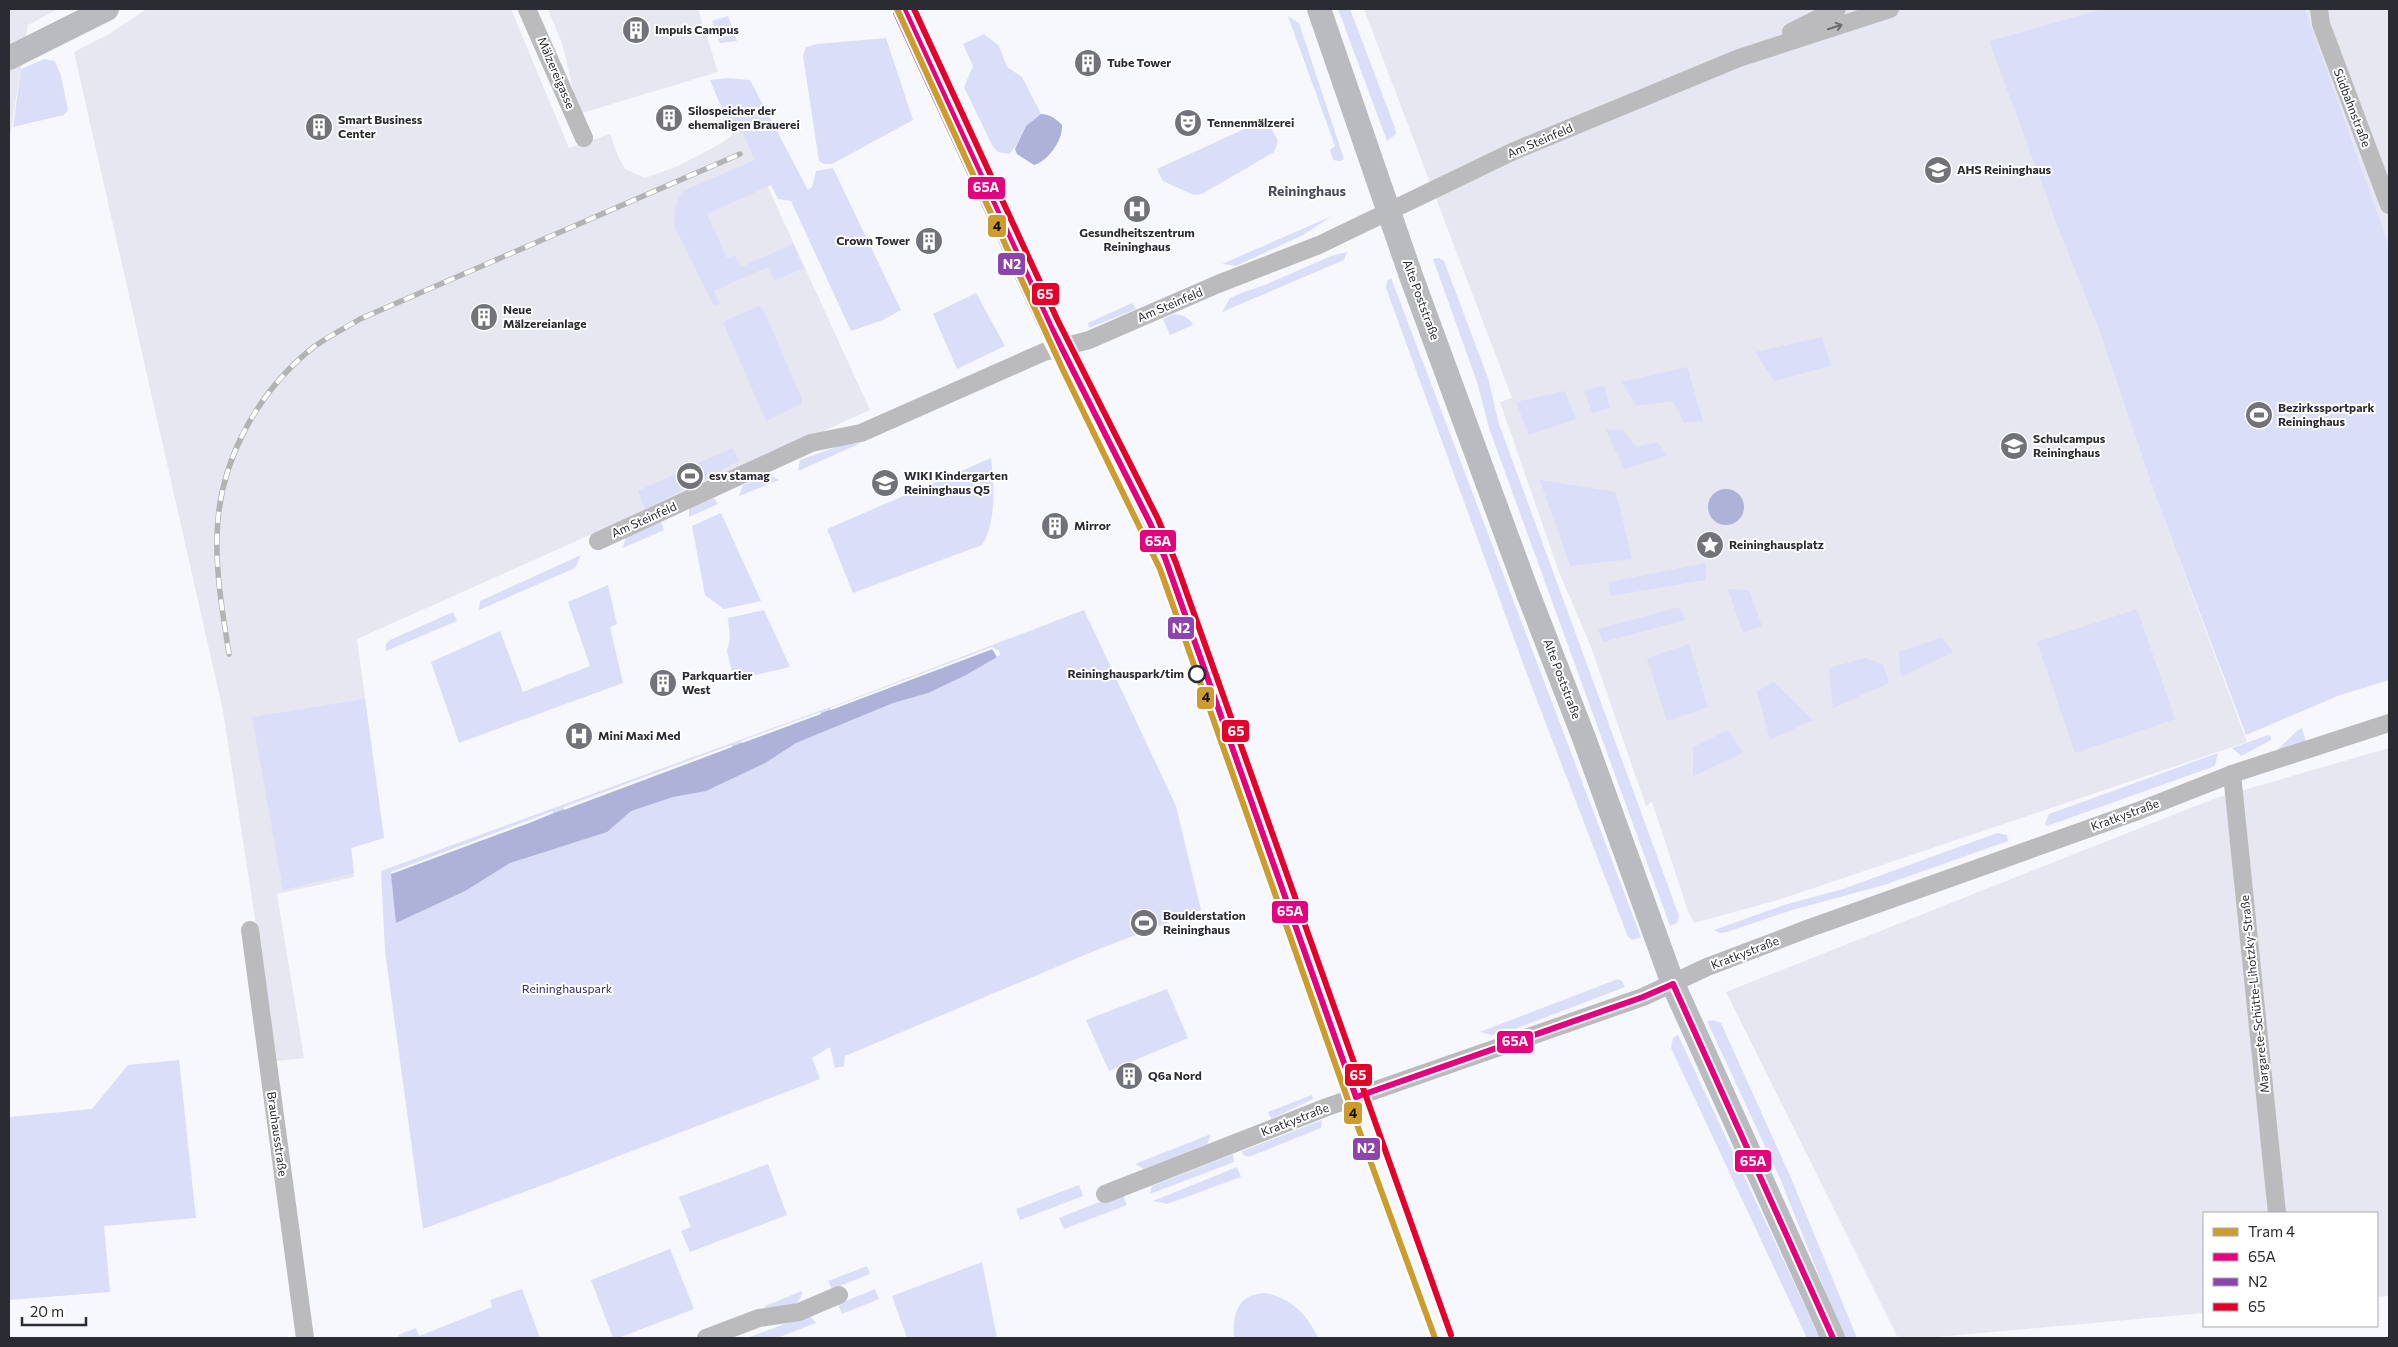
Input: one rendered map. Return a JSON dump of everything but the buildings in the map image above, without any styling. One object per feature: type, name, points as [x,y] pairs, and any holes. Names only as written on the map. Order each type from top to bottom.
[{"type":"main road","points":[[9,58],[107,9]]},
{"type":"main road","name":"Alte Poststraße","points":[[1319,9],[1414,285],[1527,591],[1588,747],[1673,984],[1832,1338]]},
{"type":"street","name":"Mälzereigasse","points":[[527,9],[584,138]]},
{"type":"street","name":"Am Steinfeld","points":[[598,541],[811,443],[861,433],[1044,352],[1089,340],[1218,284],[1319,245],[1514,151],[1739,58],[1836,9]]},
{"type":"street","name":"Am Steinfeld","points":[[1739,58],[1890,9]]},
{"type":"street","name":"Südbahnstraße","points":[[2319,9],[2320,24],[2389,206]]},
{"type":"street","name":"Kratkystraße","points":[[1104,1194],[1327,1107],[1643,997],[1706,968],[1807,929],[2138,811],[2232,774],[2389,723]]},
{"type":"street","name":"Margarete-Schütte-Lihotzky-Straße","points":[[2232,774],[2277,1212]]},
{"type":"street","name":"Brauhausstraße","points":[[250,930],[304,1338]]},
{"type":"street","points":[[706,1338],[759,1318],[799,1312],[840,1295]]},
{"type":"shaded area","points":[[9,9],[58,9],[28,25],[9,142]]},
{"type":"shaded area","points":[[147,9],[511,9],[569,148],[610,134],[625,169],[645,178],[678,166],[722,143],[741,128],[870,410],[357,639],[384,838],[351,848],[354,877],[277,894],[304,1058],[277,1061],[223,711],[74,52],[109,34]]},
{"type":"shaded area","points":[[548,9],[698,9],[718,72],[582,113],[575,98],[563,46]]},
{"type":"shaded area","points":[[1364,9],[2102,9],[1989,41],[2099,330],[2157,500],[2247,742],[1778,900],[1694,923],[1688,911],[1652,802],[1646,806],[1591,647],[1559,572],[1500,402],[1512,398]]},
{"type":"shaded area","points":[[2305,9],[2389,9],[2389,246],[2378,218]]},
{"type":"shaded area","points":[[1041,114],[1050,116],[1062,125],[1062,131],[1054,149],[1039,163],[1034,165],[1017,154],[1015,149],[1026,126]]},
{"type":"shaded area","points":[[1726,489],[1738,495],[1744,507],[1738,519],[1726,525],[1714,519],[1708,507],[1714,495]]},
{"type":"shaded area","points":[[993,649],[997,657],[966,675],[928,693],[893,703],[796,743],[765,763],[706,791],[673,797],[631,811],[607,832],[510,863],[465,891],[396,923],[391,874]]},
{"type":"shaded area","points":[[2389,748],[2389,1296],[2378,1297],[2378,1212],[2203,1212],[2203,1313],[1925,1338],[1898,1338],[1726,992],[2216,798]]},
{"type":"green space","points":[[1338,9],[1350,9],[1395,128],[1396,134],[1387,141]]},
{"type":"green space","name":"Bezirkssportpark Reininghaus","points":[[2102,9],[2305,9],[2389,246],[2389,680],[2340,695],[2246,735],[2157,500],[2099,330],[2061,235],[1989,41]]},
{"type":"green space","points":[[728,16],[737,41],[720,43],[712,21]]},
{"type":"green space","points":[[1288,16],[1299,23],[1344,159],[1340,161],[1333,160],[1330,150],[1335,146]]},
{"type":"green space","points":[[984,34],[999,46],[1007,67],[1022,77],[1041,114],[1026,126],[1016,146],[1009,154],[998,152],[993,147],[964,87],[973,66],[963,44]]},
{"type":"green space","points":[[886,38],[913,120],[832,164],[824,164],[819,161],[803,56],[806,47],[817,44]]},
{"type":"green space","points":[[44,59],[55,61],[61,76],[68,110],[64,115],[13,127],[21,69]]},
{"type":"green space","points":[[728,78],[750,80],[808,190],[812,187],[816,171],[833,168],[901,310],[883,320],[851,331],[791,201],[778,199],[771,185],[707,214],[727,258],[735,255],[741,267],[793,244],[804,268],[774,281],[768,267],[714,291],[720,304],[714,306],[675,227],[674,217],[683,191],[755,160],[741,129],[733,135],[710,80]]},
{"type":"green space","points":[[1266,119],[1278,141],[1274,152],[1202,194],[1194,195],[1163,181],[1157,169]]},
{"type":"green space","points":[[1332,216],[1303,235],[1236,266],[1222,264]]},
{"type":"green space","points":[[1347,252],[1344,260],[1222,312],[1230,298],[1331,256]]},
{"type":"green space","points":[[1439,258],[1444,261],[1488,378],[1499,424],[1679,916],[1677,923],[1670,926],[1489,428],[1477,382],[1433,259]]},
{"type":"green space","points":[[1391,278],[1641,937],[1633,940],[1628,937],[1528,677],[1386,288],[1387,281]]},
{"type":"green space","points":[[976,293],[1005,346],[957,369],[933,314]]},
{"type":"green space","points":[[1132,303],[1136,309],[1089,328],[1088,323]]},
{"type":"green space","points":[[759,306],[764,311],[801,397],[801,404],[766,421],[723,322]]},
{"type":"green space","points":[[1174,314],[1185,317],[1193,325],[1170,335],[1163,319]]},
{"type":"green space","points":[[1822,337],[1831,366],[1774,381],[1755,352]]},
{"type":"green space","points":[[1687,367],[1703,421],[1684,423],[1673,401],[1636,406],[1622,382]]},
{"type":"green space","points":[[1604,386],[1610,408],[1592,413],[1584,390]]},
{"type":"green space","points":[[1565,391],[1576,419],[1529,435],[1516,402]]},
{"type":"green space","points":[[1622,429],[1636,447],[1658,442],[1667,456],[1624,469],[1606,430]]},
{"type":"green space","points":[[861,443],[798,471],[800,460],[842,445]]},
{"type":"green space","name":"esv stamag","points":[[732,448],[739,461],[645,509],[638,491]]},
{"type":"green space","points":[[991,458],[993,479],[992,514],[987,535],[982,545],[853,593],[827,529]]},
{"type":"green space","points":[[767,474],[779,480],[739,496],[743,485]]},
{"type":"green space","points":[[1540,480],[1616,492],[1632,559],[1570,566]]},
{"type":"green space","points":[[714,498],[718,504],[689,517],[689,508]]},
{"type":"green space","points":[[721,513],[761,601],[724,609],[705,595],[692,526]]},
{"type":"green space","points":[[661,521],[664,530],[623,548],[626,536]]},
{"type":"green space","points":[[581,555],[575,568],[479,610],[480,601]]},
{"type":"green space","points":[[1706,563],[1705,580],[1610,596],[1609,582]]},
{"type":"green space","points":[[608,585],[617,624],[610,627],[623,683],[459,743],[431,662],[500,631],[523,692],[590,666],[568,602]]},
{"type":"green space","points":[[1728,589],[1749,590],[1762,626],[1743,633]]},
{"type":"green space","points":[[1680,607],[1685,620],[1603,642],[1598,629]]},
{"type":"green space","points":[[2137,609],[2175,719],[2075,753],[2037,642]]},
{"type":"green space","points":[[764,610],[790,667],[734,680],[727,651],[730,638],[728,618]]},
{"type":"green space","name":"Reininghauspark","points":[[1084,610],[1176,806],[1201,910],[1099,949],[845,1056],[844,1066],[835,1068],[830,1047],[812,1058],[820,1079],[423,1229],[385,951],[381,871],[844,702]]},
{"type":"green space","points":[[453,612],[457,621],[386,651],[386,644],[390,640]]},
{"type":"green space","points":[[1942,637],[1953,652],[1901,677],[1899,652]]},
{"type":"green space","points":[[1689,644],[1708,707],[1667,721],[1647,658]]},
{"type":"green space","points":[[1865,658],[1883,664],[1889,683],[1833,708],[1829,668]]},
{"type":"green space","points":[[1774,682],[1813,720],[1770,740],[1757,691]]},
{"type":"green space","points":[[365,699],[384,838],[351,848],[354,873],[283,890],[252,717]]},
{"type":"green space","points":[[2302,728],[2306,741],[2273,754],[2298,730]]},
{"type":"green space","points":[[1728,730],[1743,753],[1693,776],[1693,747]]},
{"type":"green space","points":[[2268,735],[2271,737],[2271,740],[2241,756],[2232,748]]},
{"type":"green space","points":[[2218,753],[2215,766],[2047,826],[2045,824],[2049,814]]},
{"type":"green space","points":[[1997,833],[2007,835],[2008,841],[1884,885],[1792,910],[1727,932],[1720,933],[1714,930],[1784,905],[1843,889]]},
{"type":"green space","points":[[1618,979],[1622,981],[1625,987],[1502,1034],[1491,1035],[1480,1032]]},
{"type":"green space","points":[[1167,989],[1188,1038],[1109,1071],[1086,1020]]},
{"type":"green space","points":[[1713,1020],[1721,1023],[1791,1178],[1857,1338],[1844,1338],[1781,1181],[1707,1021]]},
{"type":"green space","points":[[1678,1035],[1820,1338],[1807,1338],[1671,1048],[1673,1038]]},
{"type":"green space","points":[[179,1060],[196,1218],[104,1226],[110,1292],[9,1300],[9,1117],[92,1109],[128,1065]]},
{"type":"green space","points":[[1312,1095],[1313,1099],[1271,1119],[1268,1112]]},
{"type":"green space","points":[[1322,1120],[1321,1128],[1249,1157],[1243,1155],[1242,1151]]},
{"type":"green space","points":[[1211,1134],[1207,1144],[1144,1169],[1135,1164]]},
{"type":"green space","points":[[1233,1154],[1234,1162],[1150,1194],[1152,1186]]},
{"type":"green space","points":[[768,1164],[787,1215],[690,1252],[681,1231],[691,1227],[679,1197]]},
{"type":"green space","points":[[1237,1167],[1241,1177],[1167,1204],[1153,1201]]},
{"type":"green space","points":[[1079,1185],[1083,1196],[1020,1220],[1016,1209]]},
{"type":"green space","points":[[1122,1193],[1127,1205],[1064,1229],[1059,1218]]},
{"type":"green space","points":[[670,1249],[694,1309],[621,1337],[613,1338],[591,1280]]},
{"type":"green space","points":[[982,1262],[997,1338],[907,1338],[892,1296]]},
{"type":"green space","points":[[867,1266],[870,1274],[832,1289],[828,1281]]},
{"type":"green space","points":[[522,1289],[540,1338],[400,1338],[398,1335],[416,1328],[419,1336],[492,1307],[490,1300]]},
{"type":"green space","points":[[875,1289],[879,1299],[842,1314],[838,1304]]},
{"type":"green space","points":[[802,1291],[798,1302],[794,1304],[765,1308],[765,1306]]},
{"type":"green space","points":[[1265,1293],[1283,1299],[1297,1309],[1304,1315],[1318,1338],[1234,1338],[1234,1321],[1243,1301],[1256,1294]]},
{"type":"green space","points":[[809,1315],[816,1323],[777,1338],[747,1338]]},
{"type":"pier","points":[[992,647],[999,651],[1000,655],[997,657],[992,649],[831,710],[830,708]]},
{"type":"pier","points":[[820,712],[821,714],[742,743],[741,741]]},
{"type":"pier","points":[[731,745],[732,747],[564,810],[564,807]]},
{"type":"pier","points":[[553,811],[553,813],[532,822],[391,874],[391,872]]},
{"type":"railway","points":[[229,654],[220,596],[217,552],[219,509],[225,482],[233,456],[259,407],[275,384],[294,364],[320,342],[360,319],[740,154]]},
{"type":"tram line","name":"4","points":[[897,9],[1063,370],[1160,569],[1348,1100],[1435,1338]]},
{"type":"transit line","name":"65A","points":[[904,9],[1050,325],[1150,523],[1165,558],[1356,1097]]},
{"type":"transit line","name":"65","points":[[914,9],[1058,321],[1158,519],[1176,563],[1451,1335]]},
{"type":"transit line","name":"N2","points":[[896,13],[1042,329],[1142,527],[1160,569],[1434,1338]]},
{"type":"transit line","name":"65A","points":[[1673,984],[1833,1338]]},
{"type":"transit line","name":"65A","points":[[1356,1097],[1643,997],[1673,984]]},
{"type":"place","name":"Impuls Campus","points":[[636,30]]},
{"type":"place","name":"Tube Tower","points":[[1088,63]]},
{"type":"place","name":"Silospeicher der ehemaligen Brauerei","points":[[669,118]]},
{"type":"place","name":"Tennenmälzerei","points":[[1188,123]]},
{"type":"place","name":"Smart Business Center","points":[[319,127]]},
{"type":"place","name":"AHS Reininghaus","points":[[1938,170]]},
{"type":"place","name":"Gesundheitszentrum Reininghaus","points":[[1137,209]]},
{"type":"place","name":"Crown Tower","points":[[929,241]]},
{"type":"place","name":"Neue Mälzereianlage","points":[[484,317]]},
{"type":"place","name":"Bezirkssportpark Reininghaus","points":[[2259,415]]},
{"type":"place","name":"Schulcampus Reininghaus","points":[[2014,446]]},
{"type":"place","name":"esv stamag","points":[[690,476]]},
{"type":"place","name":"WIKI Kindergarten Reininghaus Q5","points":[[885,483]]},
{"type":"place","name":"Mirror","points":[[1055,526]]},
{"type":"place","name":"Reininghausplatz","points":[[1710,545]]},
{"type":"place","name":"Reininghauspark/tim","points":[[1197,674]]},
{"type":"place","name":"Parkquartier West","points":[[663,683]]},
{"type":"place","name":"Mini Maxi Med","points":[[579,736]]},
{"type":"place","name":"Boulderstation Reininghaus","points":[[1144,923]]},
{"type":"place","name":"Q6a Nord","points":[[1129,1076]]},
{"type":"district","name":"Reininghaus","points":[[1307,191]]}]
